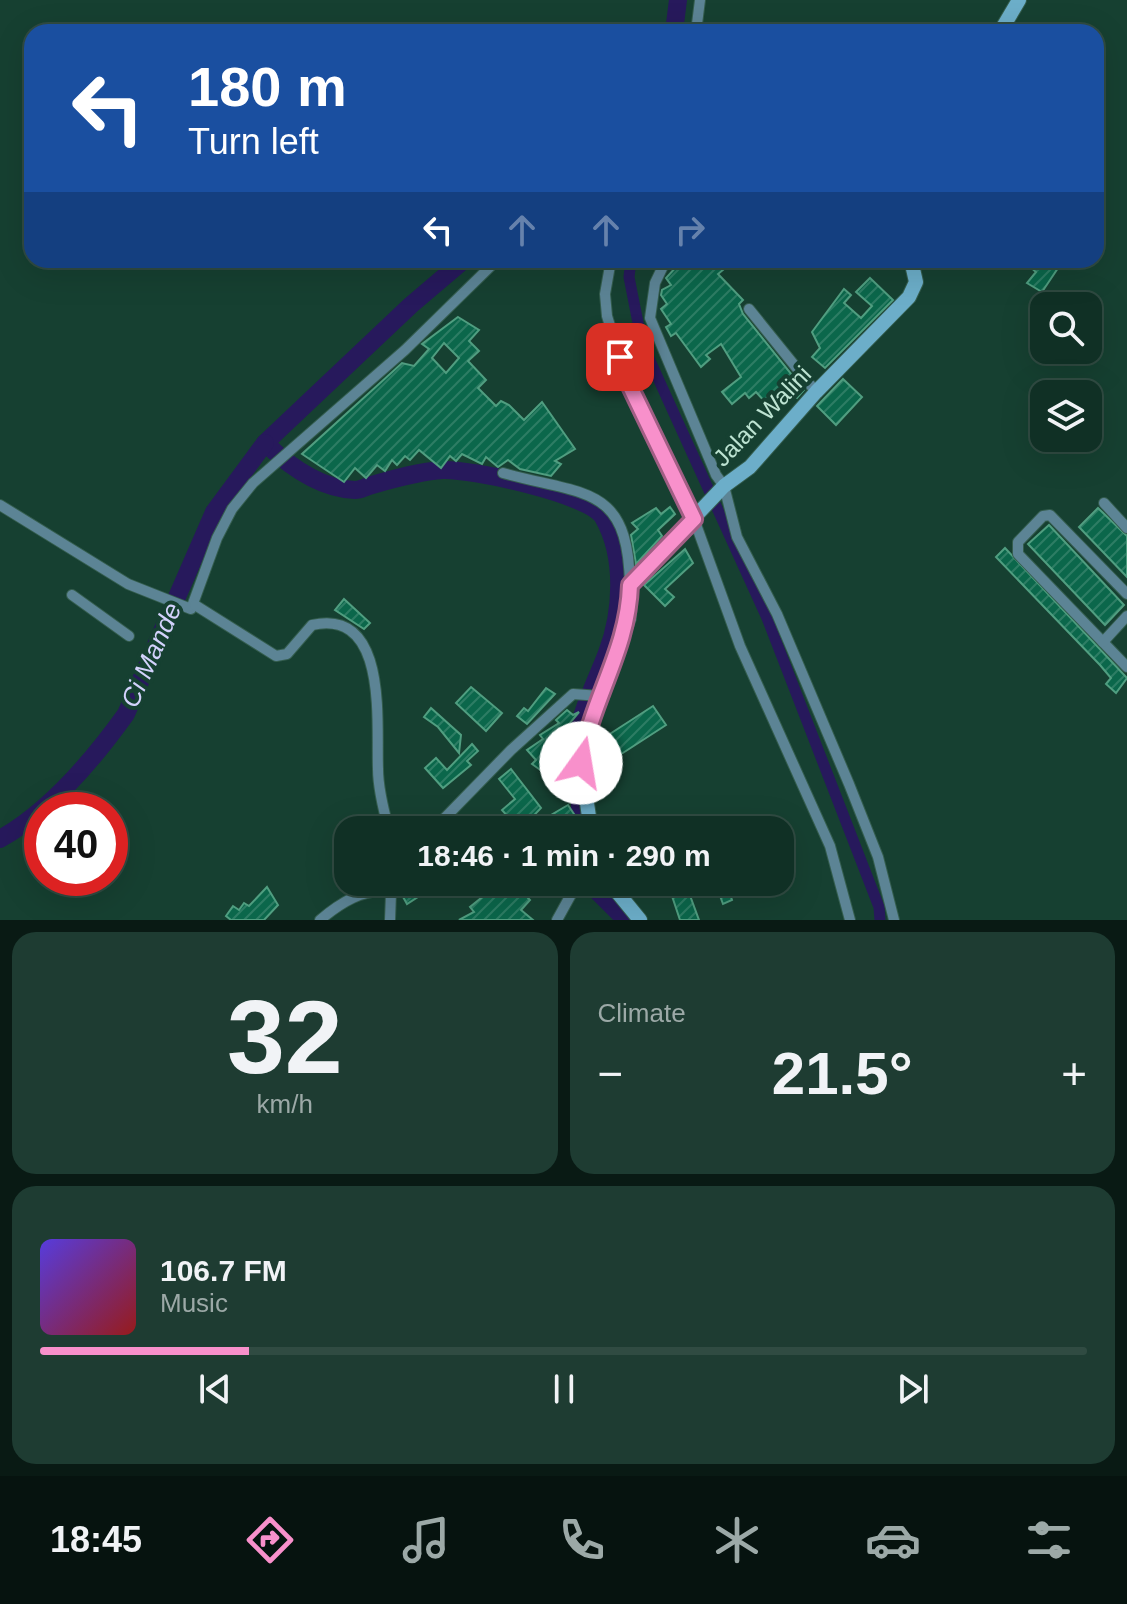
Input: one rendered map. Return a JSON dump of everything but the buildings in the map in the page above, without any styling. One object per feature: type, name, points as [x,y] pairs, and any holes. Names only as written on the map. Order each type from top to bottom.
[{"type":"street","points":[[697,24],[700,0]]},
{"type":"street","points":[[1005,24],[1019,0]]},
{"type":"street","points":[[190,607],[202,571],[232,509],[281,457],[405,350],[489,268]]},
{"type":"street","points":[[610,268],[605,294],[607,316],[626,378],[696,516],[740,646],[830,846],[850,920]]},
{"type":"street","points":[[662,268],[655,283],[650,318],[723,487],[737,537],[777,614],[878,857],[894,920]]},
{"type":"street","name":"Jalan Walini","points":[[630,585],[723,487],[750,467],[816,392],[914,290],[914,268]]},
{"type":"street","points":[[749,309],[816,392]]},
{"type":"street","points":[[503,473],[596,498],[612,509],[625,534],[630,585],[629,618],[597,695],[581,763],[589,816]]},
{"type":"street","points":[[1104,503],[1127,528]]},
{"type":"street","points":[[0,505],[152,595],[190,607],[276,656],[287,654],[312,625],[333,623],[356,635],[366,649],[373,668],[378,774],[386,816]]},
{"type":"street","points":[[1127,594],[1050,515],[1043,516],[1018,542],[1018,554],[1127,667]]},
{"type":"street","points":[[72,595],[129,636]]},
{"type":"street","points":[[1103,642],[1127,616]]},
{"type":"street","points":[[447,816],[511,750],[573,694],[597,695]]},
{"type":"street","points":[[320,920],[360,896]]},
{"type":"street","points":[[390,920],[391,896]]},
{"type":"street","points":[[557,920],[570,896]]},
{"type":"street","points":[[620,896],[640,920]]},
{"type":"waterway","points":[[675,24],[678,0]]},
{"type":"waterway","points":[[455,268],[265,443],[306,474],[342,489],[359,490],[426,472],[457,471],[529,484],[594,508],[603,517],[618,567],[618,603],[612,637],[577,736],[576,764]]},
{"type":"waterway","points":[[630,268],[629,277],[642,343],[767,618],[879,907],[880,920]]},
{"type":"waterway","name":"Ci Mande","points":[[0,839],[53,799],[126,714],[214,512],[265,443]]},
{"type":"waterway","points":[[580,789],[580,816]]},
{"type":"waterway","points":[[602,896],[626,920]]},
{"type":"route","points":[[581,763],[590,722],[629,618],[630,585],[694,519],[626,378],[620,357]]}]
